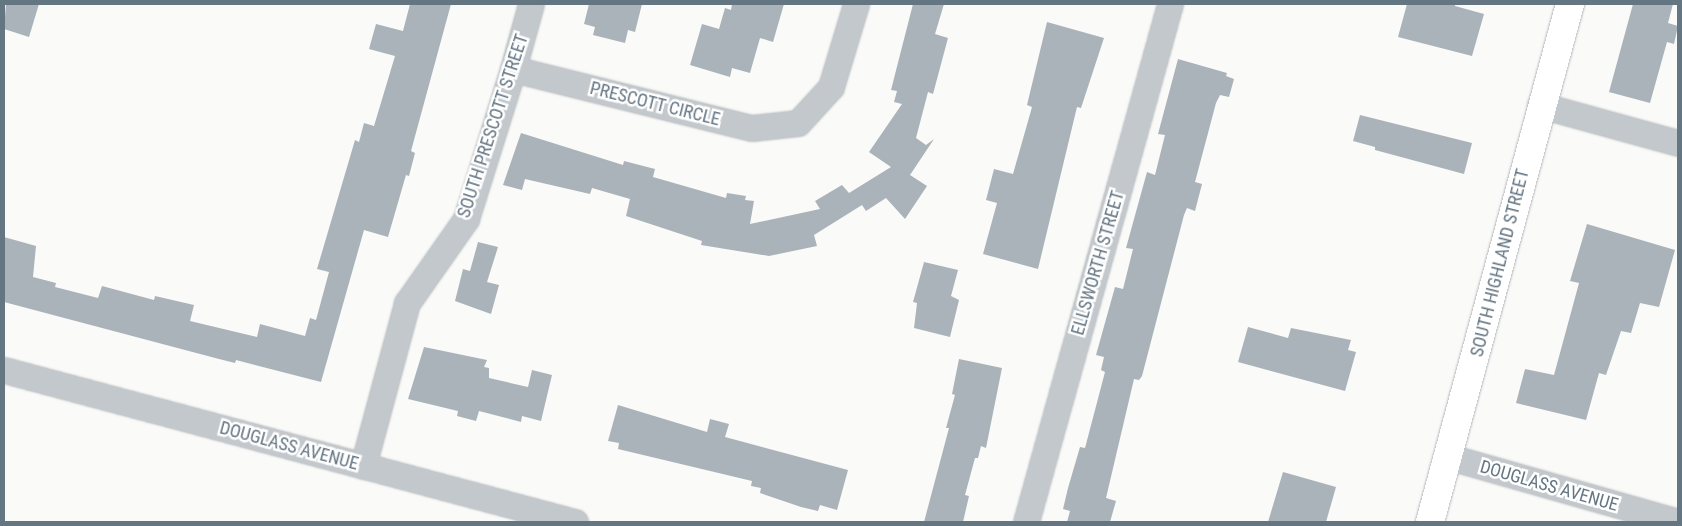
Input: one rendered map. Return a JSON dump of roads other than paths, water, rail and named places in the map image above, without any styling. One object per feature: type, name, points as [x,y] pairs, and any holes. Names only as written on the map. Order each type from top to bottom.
[{"type":"main road","name":"SOUTH HIGHLAND STREET","points":[[1430,522],[1449,457],[1540,105],[1570,4]]},
{"type":"street","name":"SOUTH PRESCOTT STREET","points":[[363,466],[407,302],[466,219],[514,69],[531,4]]},
{"type":"street","name":"PRESCOTT CIRCLE","points":[[514,69],[752,128],[798,123],[831,87],[856,4]]},
{"type":"street","name":"ELLSWORTH STREET","points":[[1026,522],[1170,4]]},
{"type":"street","points":[[1540,105],[1678,143]]},
{"type":"street","name":"DOUGLASS AVENUE","points":[[4,370],[575,522]]},
{"type":"street","name":"DOUGLASS AVENUE","points":[[1449,457],[1678,522]]}]
